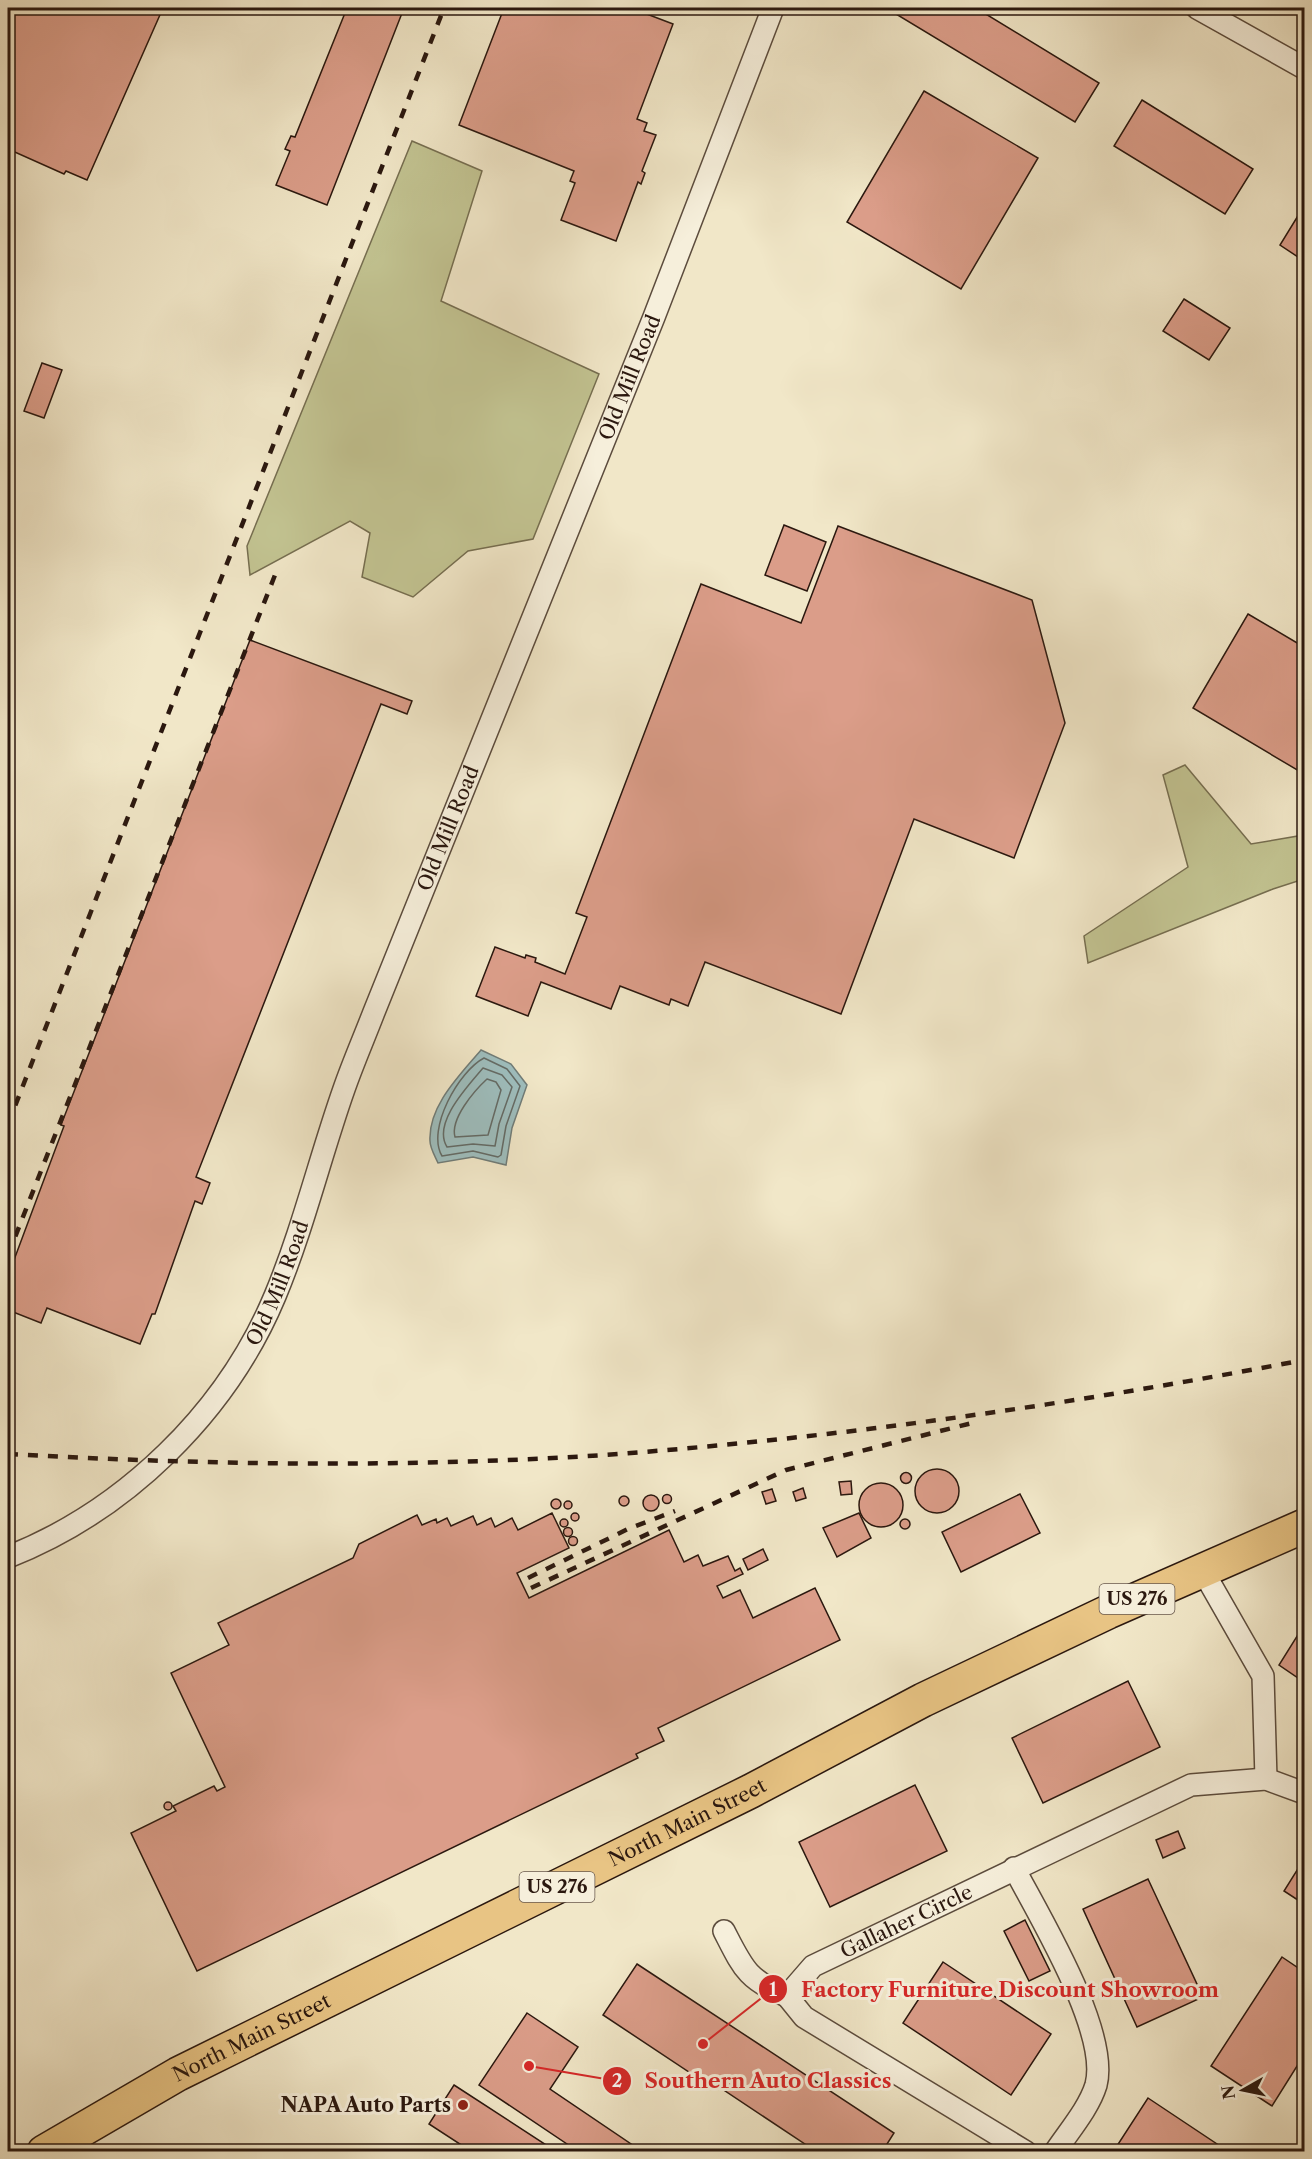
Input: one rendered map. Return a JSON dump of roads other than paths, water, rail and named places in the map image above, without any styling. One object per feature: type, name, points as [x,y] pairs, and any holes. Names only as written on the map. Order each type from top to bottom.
[{"type":"main road","name":"North Main Street","points":[[44,2151],[178,2074],[751,1791],[923,1700],[1108,1612],[1305,1526]]},
{"type":"street","name":"Old Mill Road","points":[[8,1557],[64,1531],[141,1477],[176,1443],[213,1400],[259,1329],[289,1259],[344,1089],[654,317],[773,8]]},
{"type":"street","points":[[1197,8],[1305,68]]},
{"type":"street","points":[[1203,1571],[1263,1676],[1266,1779]]},
{"type":"street","name":"Gallaher Circle","points":[[787,1996],[813,1966],[1191,1785],[1266,1779],[1305,1793]]},
{"type":"street","points":[[1014,1868],[1063,1961],[1088,2022],[1099,2065],[1095,2087],[1055,2151]]},
{"type":"street","points":[[724,1931],[744,1969],[762,1986],[787,1996],[804,2017],[1026,2151]]},
{"type":"water","points":[[481,1050],[511,1064],[527,1085],[512,1128],[506,1165],[473,1157],[438,1163],[430,1141],[434,1116],[447,1092]]},
{"type":"railway","points":[[8,1124],[444,8]]},
{"type":"railway","points":[[8,1255],[275,575]]},
{"type":"railway","points":[[8,1454],[156,1461],[306,1464],[455,1462],[604,1455],[780,1439],[955,1418],[1130,1391],[1304,1360]]},
{"type":"railway","points":[[531,1588],[786,1470],[976,1422]]},
{"type":"railway","points":[[528,1578],[628,1529],[675,1511]]},
{"type":"place","name":"Factory Furniture Discount Showroom","points":[[703,2044]]},
{"type":"place","name":"Southern Auto Classics","points":[[529,2066]]},
{"type":"place","name":"NAPA Auto Parts","points":[[463,2105]]}]
